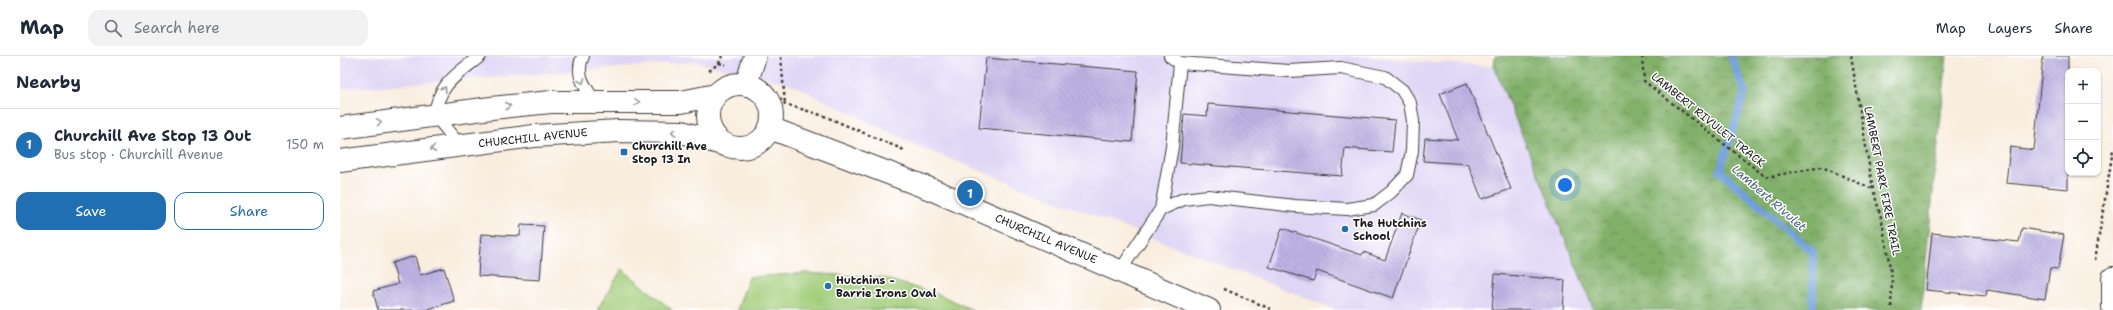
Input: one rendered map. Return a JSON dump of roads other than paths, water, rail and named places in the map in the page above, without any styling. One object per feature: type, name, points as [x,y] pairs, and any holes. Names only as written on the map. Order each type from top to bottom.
[{"type":"street","points":[[746,85],[754,56]]},
{"type":"street","points":[[735,85],[746,85],[755,88],[769,102],[775,130],[755,145],[735,148],[725,145],[711,131],[708,122],[711,103],[716,95],[725,88],[735,85]]},
{"type":"street","points":[[340,128],[435,115],[551,102],[681,102],[716,95]]},
{"type":"street","name":"CHURCHILL AVENUE","points":[[775,130],[933,190],[1209,310]]},
{"type":"street","name":"CHURCHILL AVENUE","points":[[340,161],[534,136],[618,131],[682,132],[725,145]]},
{"type":"street","points":[[2113,278],[2113,308]]},
{"type":"lane","points":[[460,146],[435,115],[436,102],[449,81],[480,56]]},
{"type":"lane","points":[[583,56],[580,65],[581,80],[596,103]]},
{"type":"lane","points":[[1120,271],[1161,209],[1172,147],[1175,60],[1289,71],[1342,68],[1385,77],[1402,90],[1410,102],[1413,121],[1412,151],[1407,175],[1391,192],[1374,205],[1347,209],[1295,206],[1208,196],[1184,199],[1161,209]]},
{"type":"waterway","name":"Lambert Rivulet","points":[[1731,56],[1745,92],[1720,171],[1813,252],[1813,310]]},
{"type":"place","name":"Churchill Ave Stop 13 In","points":[[624,152]]},
{"type":"place","name":"Churchill Ave Stop 13 Out","points":[[970,193]]},
{"type":"place","name":"The Hutchins School","points":[[1345,229]]},
{"type":"place","name":"Hutchins - Barrie Irons Oval","points":[[828,286]]}]
